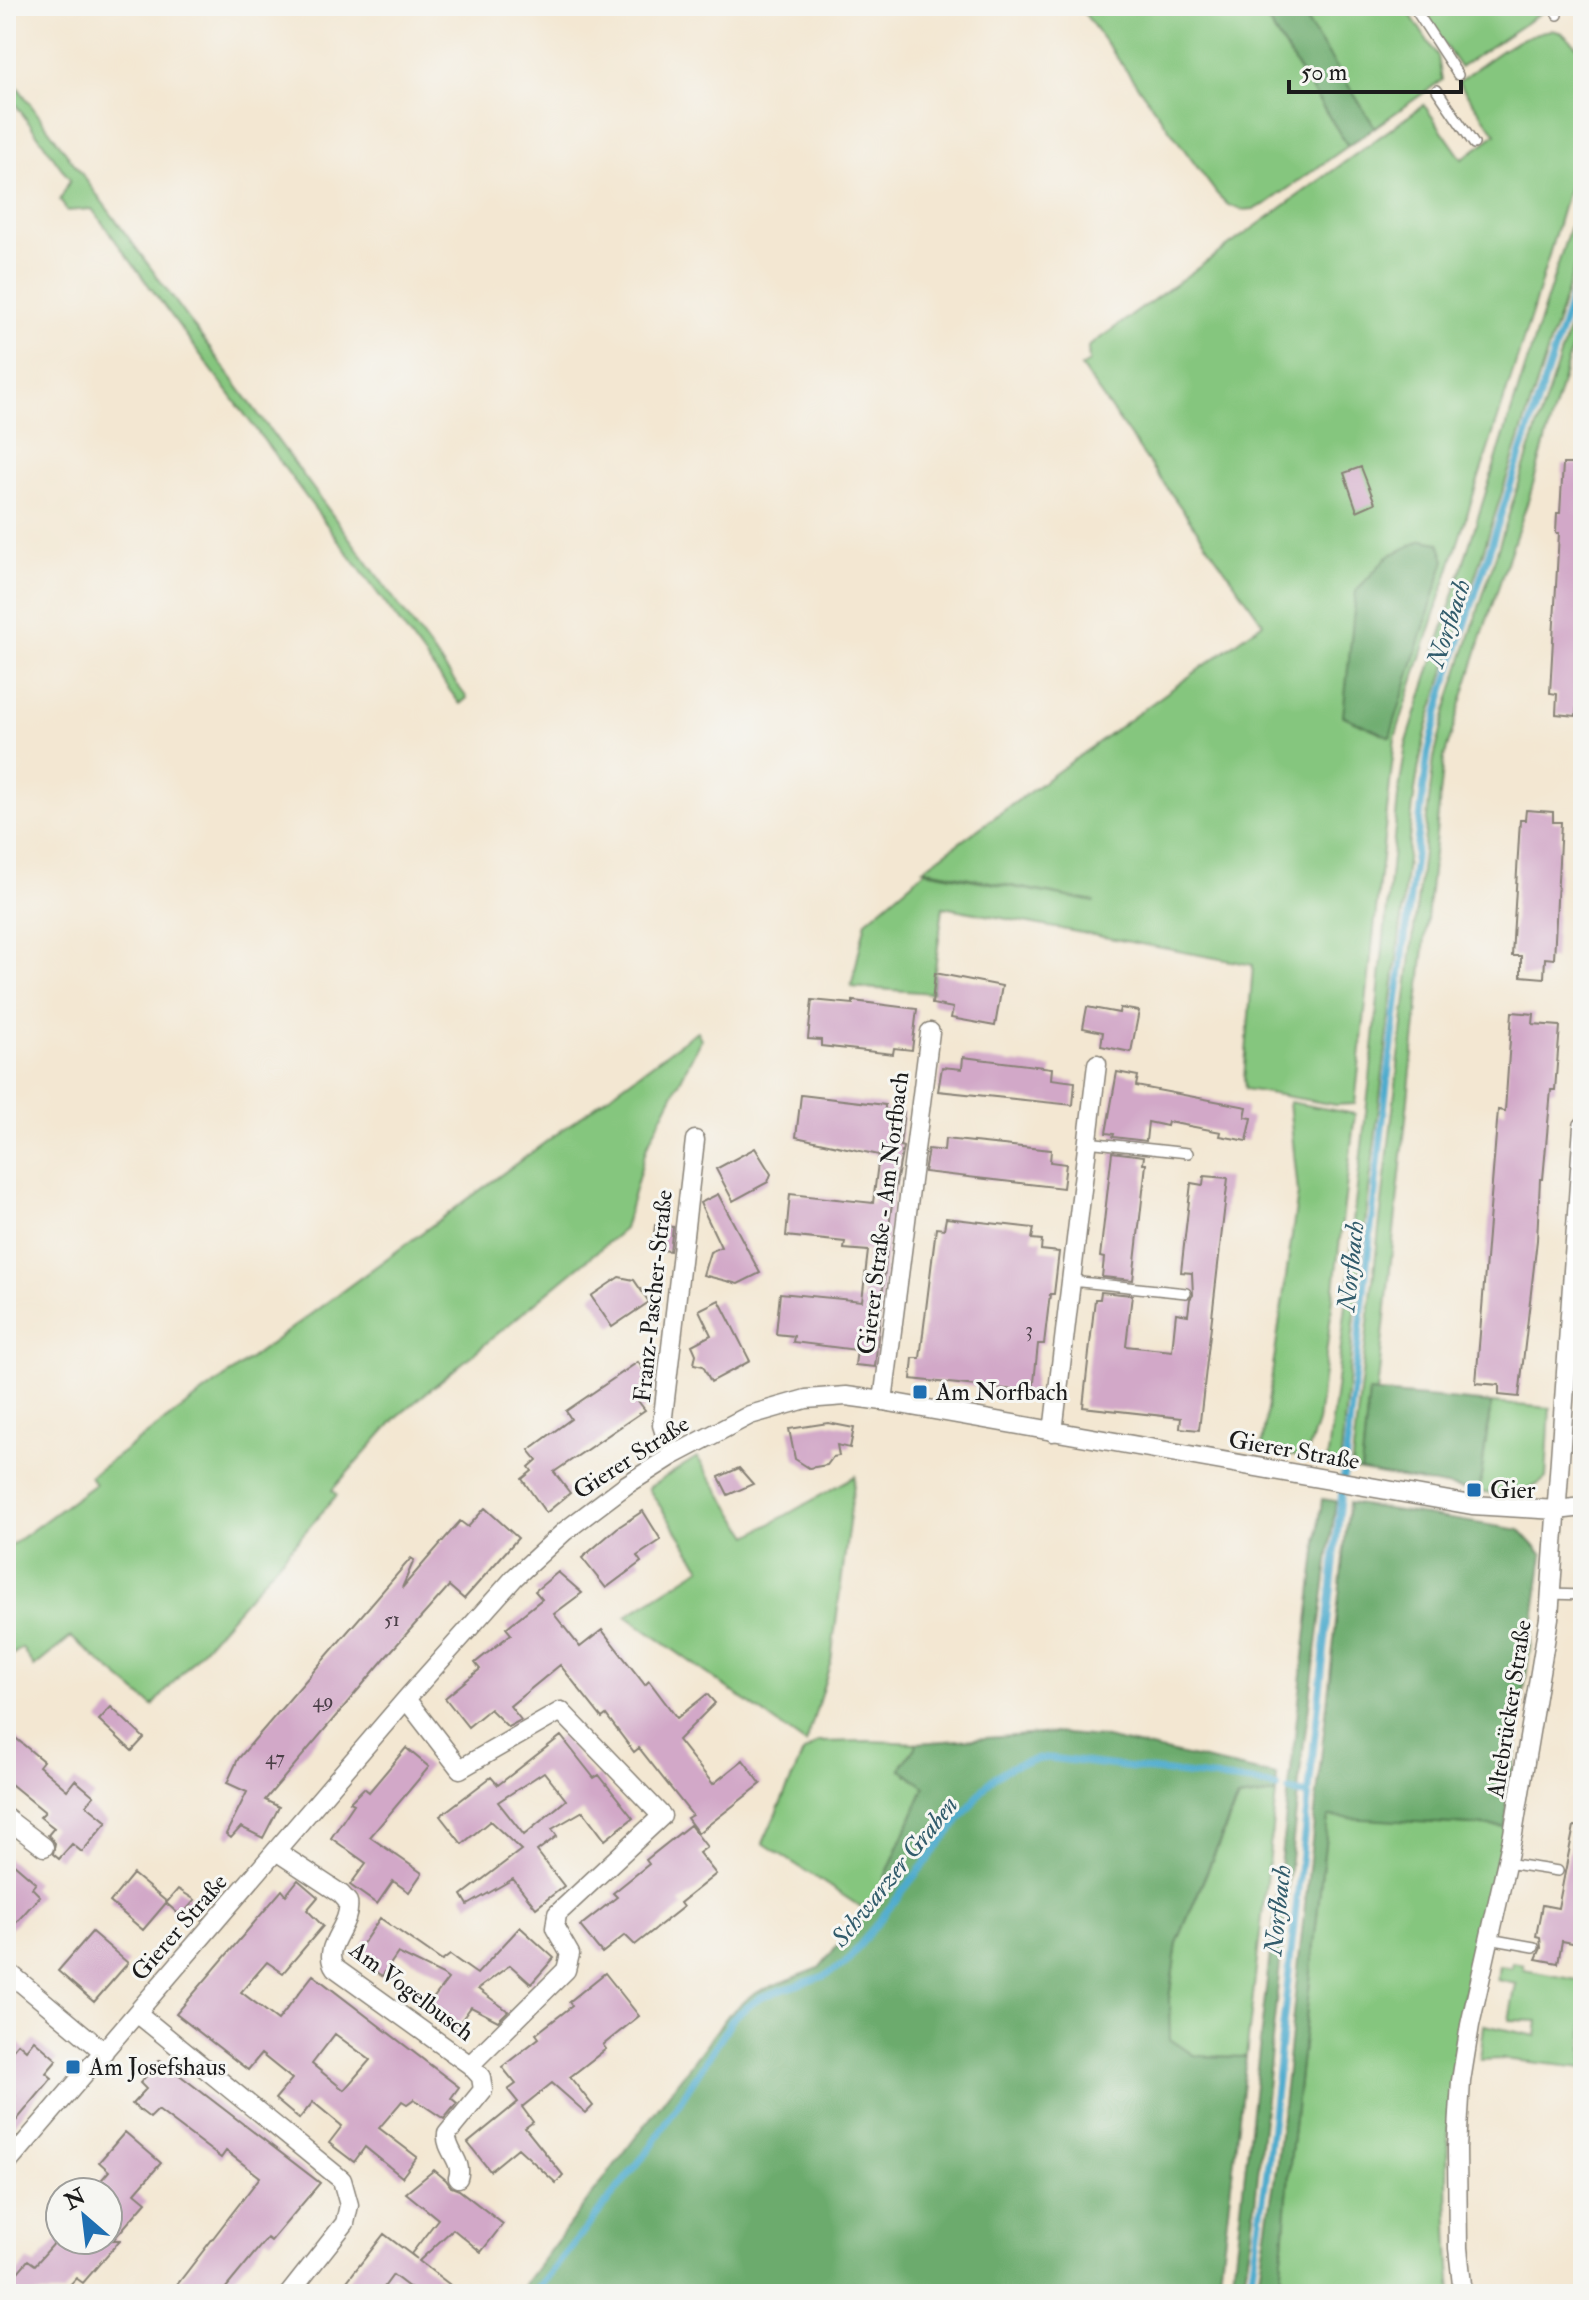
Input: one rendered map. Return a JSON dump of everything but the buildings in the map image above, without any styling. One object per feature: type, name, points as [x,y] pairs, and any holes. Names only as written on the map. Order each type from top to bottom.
[{"type":"street","name":"Gierer Straße - Am Norfbach","points":[[883,1401],[930,1032]]},
{"type":"street","points":[[1053,1432],[1097,1064]]},
{"type":"street","name":"Altebrücker Straße","points":[[1463,2294],[1458,2248],[1457,2148],[1461,2081],[1525,1769],[1550,1594],[1583,1126]]},
{"type":"street","name":"Franz-Pascher-Straße","points":[[672,1456],[662,1425],[695,1140]]},
{"type":"street","name":"Gierer Straße","points":[[6,2165],[406,1699],[539,1553],[594,1508],[672,1456],[750,1415],[787,1403],[846,1396],[1485,1507],[1557,1510],[1583,1507]]},
{"type":"street","name":"Am Vogelbusch","points":[[406,1699],[460,1769],[561,1711],[662,1816],[557,1914],[555,1928],[570,1954],[568,1967],[470,2065]]},
{"type":"street","points":[[6,1818],[44,1847]]},
{"type":"street","name":"Am Vogelbusch","points":[[276,1851],[346,1899],[349,1909],[347,1919],[329,1956],[335,1968],[470,2065],[481,2077],[483,2090],[447,2134],[446,2139],[460,2169],[458,2178]]},
{"type":"street","points":[[6,1970],[104,2052]]},
{"type":"street","points":[[137,2013],[342,2180],[349,2205],[345,2223],[289,2294]]},
{"type":"lane","points":[[1413,6],[1458,75]]},
{"type":"lane","points":[[1551,6],[1558,15]]},
{"type":"lane","points":[[1437,90],[1474,144]]},
{"type":"lane","points":[[1087,1142],[1188,1153]]},
{"type":"lane","points":[[1071,1281],[1186,1293]]},
{"type":"lane","points":[[1550,1594],[1583,1595]]},
{"type":"lane","points":[[1506,1863],[1558,1871]]},
{"type":"lane","points":[[1489,1939],[1534,1947]]},
{"type":"green space","points":[[1079,6],[1258,6],[1348,146],[1266,204],[1242,210],[1228,205]]},
{"type":"green space","points":[[1258,6],[1297,6],[1375,127],[1348,146]]},
{"type":"green space","points":[[1297,6],[1405,6],[1438,57],[1442,80],[1375,127]]},
{"type":"green space","points":[[1425,6],[1545,6],[1547,9],[1460,67],[1424,15]]},
{"type":"green space","points":[[1552,30],[1562,33],[1580,49],[1583,120],[1580,149],[1532,313],[1395,738],[1355,1104],[1335,1105],[1245,1089],[1253,965],[943,907],[932,993],[851,987],[866,921],[925,871],[1095,902],[923,869],[1263,623],[1081,367],[1089,362],[1088,347],[1424,105],[1462,159],[1496,134],[1458,82],[1514,43]]},
{"type":"green space","points":[[6,71],[467,698],[460,704],[92,209],[67,211],[60,200],[70,180],[9,95]]},
{"type":"green space","points":[[1583,185],[1583,241],[1422,750],[1412,811],[1340,1467],[1327,1464],[1406,745]]},
{"type":"green space","points":[[1583,284],[1583,308],[1529,498],[1444,758],[1377,1393],[1369,1392],[1361,1471],[1351,1469],[1434,758],[1446,710]]},
{"type":"green space","points":[[1422,540],[1439,543],[1445,560],[1390,737],[1343,716],[1356,591],[1388,556]]},
{"type":"green space","points":[[697,1031],[701,1039],[647,1146],[624,1229],[397,1417],[332,1490],[337,1495],[153,1706],[71,1637],[34,1667],[22,1648],[6,1659],[6,1549],[95,1484],[90,1476]]},
{"type":"green space","points":[[1289,1102],[1355,1114],[1318,1422],[1308,1452],[1300,1457],[1261,1451],[1298,1193]]},
{"type":"green space","points":[[1369,1392],[1491,1403],[1479,1492],[1361,1471]]},
{"type":"green space","points":[[1491,1403],[1550,1408],[1546,1478],[1539,1484],[1506,1494],[1479,1492]]},
{"type":"green space","points":[[697,1457],[749,1536],[855,1476],[831,1661],[806,1744],[626,1616],[701,1568],[648,1488]]},
{"type":"green space","points":[[1322,1499],[1336,1501],[1300,1773],[1252,2232],[1242,2294],[1231,2294]]},
{"type":"green space","points":[[1349,1503],[1520,1530],[1543,1555],[1505,1827],[1328,1817],[1289,2173],[1279,2294],[1256,2294],[1276,2169]]},
{"type":"green space","points":[[1054,1733],[1101,1737],[1277,1776],[1276,1794],[1237,1799],[1177,1943],[1169,1999],[1170,2039],[1195,2056],[1246,2057],[1218,2294],[517,2294],[729,2014],[754,1993],[819,1968],[867,1911],[925,1787],[900,1769],[918,1743]]},
{"type":"green space","points":[[819,1742],[918,1743],[900,1769],[925,1787],[867,1911],[763,1843],[803,1753]]},
{"type":"green space","points":[[1276,1794],[1246,2057],[1195,2056],[1169,2039],[1169,1999],[1177,1943],[1238,1799]]},
{"type":"green space","points":[[1328,1816],[1505,1827],[1479,1928],[1453,2064],[1447,2162],[1452,2294],[1279,2294]]},
{"type":"green space","points":[[1513,1962],[1523,1964],[1524,1970],[1583,1981],[1583,2068],[1502,2059],[1480,2060],[1484,2025],[1536,2036],[1538,2021],[1509,2020],[1516,1984],[1497,1980],[1499,1966],[1511,1968]]},
{"type":"waterway","name":"Norfbach","points":[[1249,2294],[1266,2179],[1386,1093],[1428,753],[1442,697],[1583,262]]},
{"type":"waterway","name":"Schwarzer Graben","points":[[534,2294],[650,2148],[734,2017],[761,1997],[824,1976],[845,1964],[989,1782],[1003,1772],[1024,1762],[1049,1758],[1252,1782],[1277,1788]]},
{"type":"waterway","name":"Schwarzer Graben","points":[[1289,1791],[1308,1795]]},
{"type":"place","name":"Am Norfbach","points":[[920,1392]]},
{"type":"place","name":"Gier","points":[[1474,1490]]},
{"type":"place","name":"Am Josefshaus","points":[[73,2067]]}]
